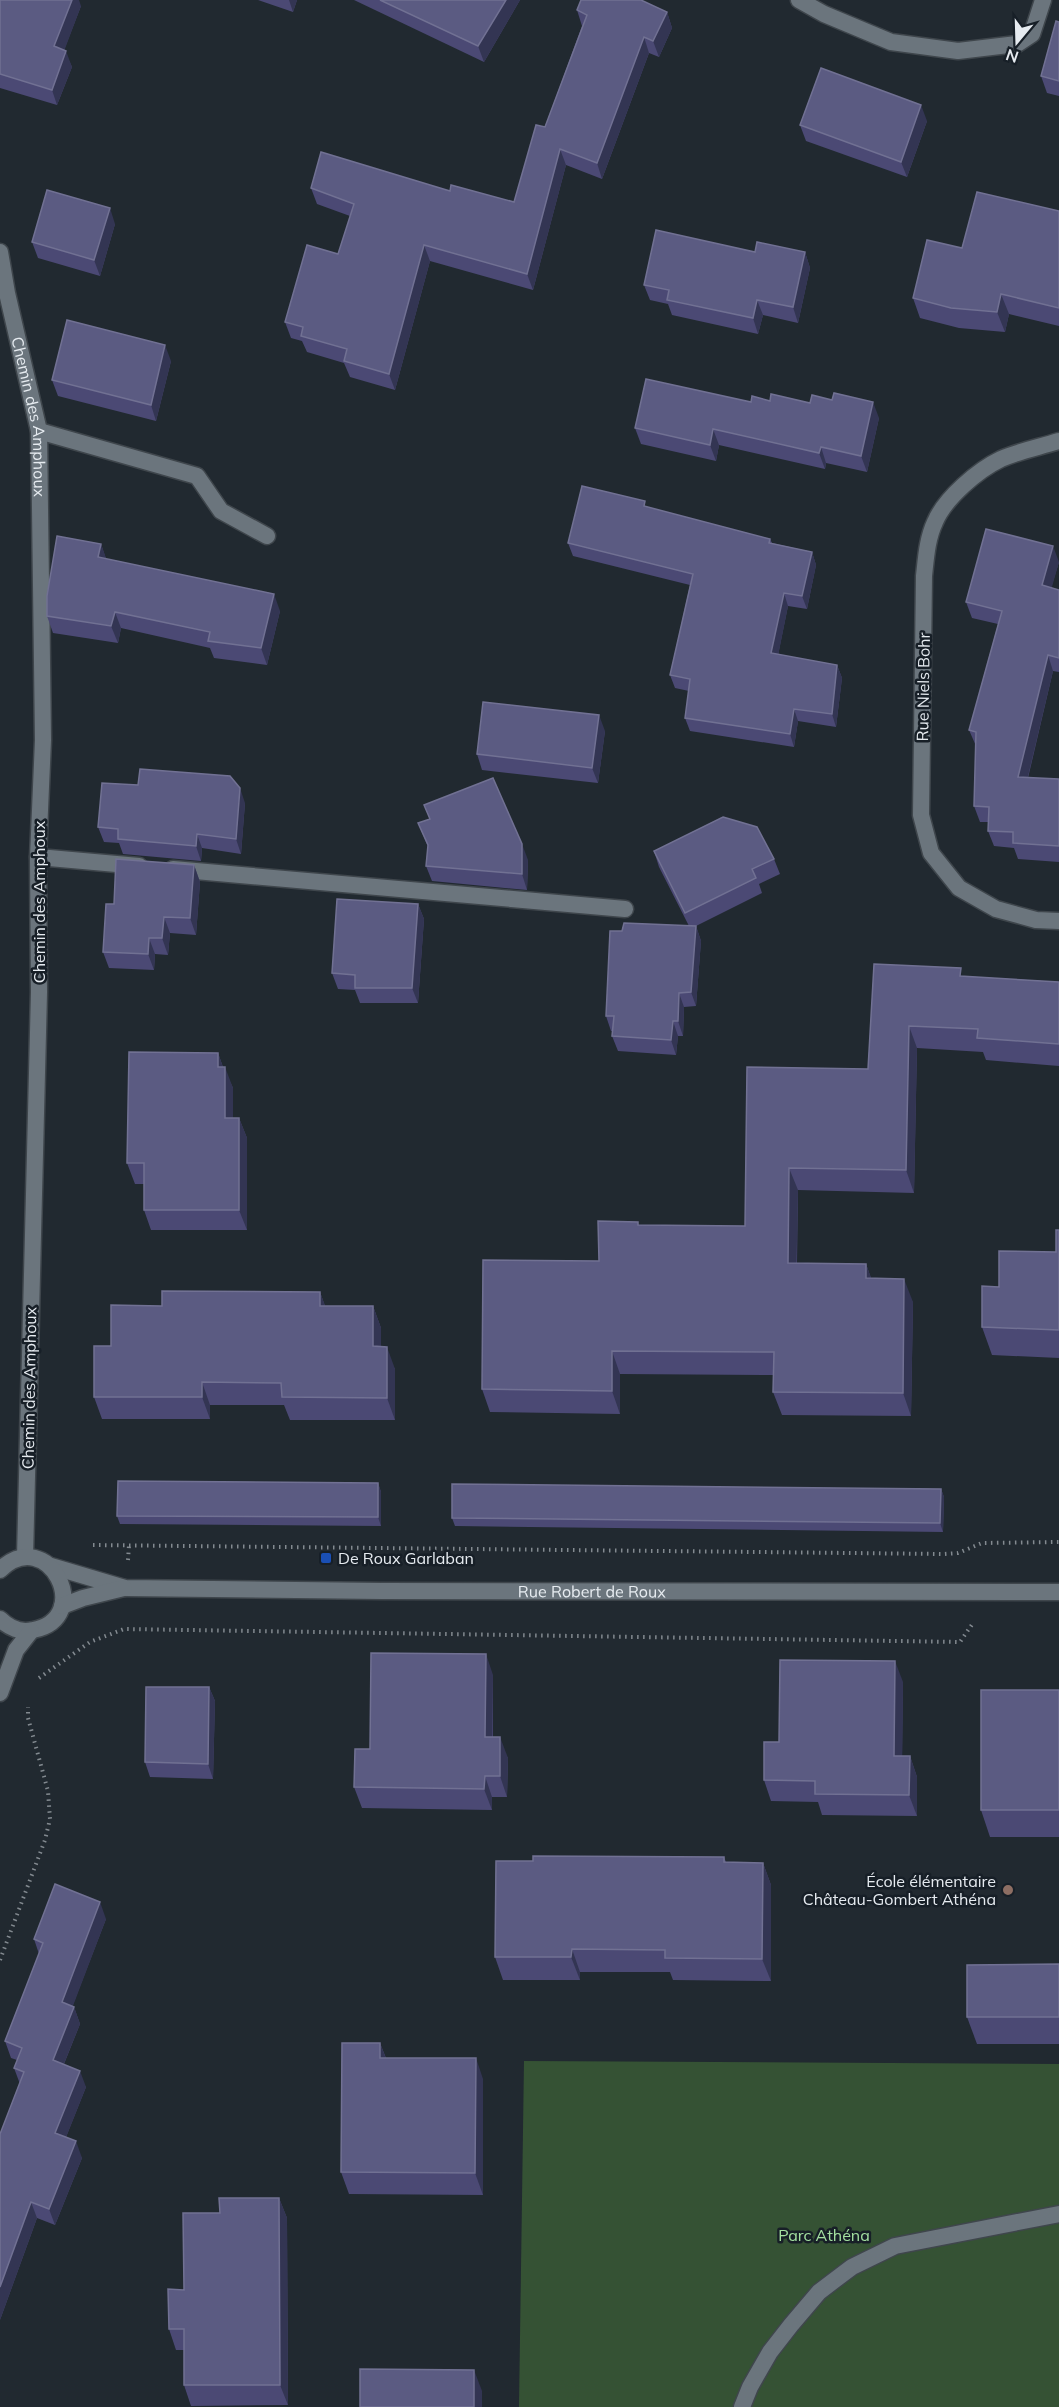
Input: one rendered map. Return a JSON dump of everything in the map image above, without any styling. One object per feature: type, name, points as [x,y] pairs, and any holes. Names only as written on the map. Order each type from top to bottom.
[{"type":"street","points":[[799,0],[824,14],[891,42],[957,51],[1017,45],[1032,34],[1043,0]]},
{"type":"street","name":"Chemin des Amphoux","points":[[0,252],[7,293],[39,431],[43,740],[38,857],[39,992],[25,1557]]},
{"type":"street","points":[[39,431],[196,476],[221,511],[267,536]]},
{"type":"street","name":"Rue Niels Bohr","points":[[1059,441],[1003,458],[978,472],[951,498],[935,520],[926,551],[924,576],[921,815],[931,853],[959,888],[996,909],[1036,920],[1059,921]]},
{"type":"street","points":[[38,857],[625,909]]},
{"type":"street","points":[[0,1569],[12,1561],[25,1557]]},
{"type":"street","name":"Rue Robert de Roux","points":[[25,1557],[125,1588]]},
{"type":"street","points":[[0,1619],[6,1625],[18,1630],[31,1631],[45,1627],[56,1618],[62,1606],[64,1592],[60,1577],[51,1566]]},
{"type":"street","name":"Rue Robert de Roux","points":[[62,1606],[83,1598],[125,1588],[1059,1592]]},
{"type":"street","points":[[0,1693],[16,1650],[31,1631]]},
{"type":"street","points":[[742,2407],[750,2387],[770,2352],[791,2325],[819,2292],[852,2267],[895,2246],[1059,2214]]},
{"type":"path","points":[[87,1545],[951,1554],[982,1543],[1059,1542]]},
{"type":"path","points":[[36,1683],[40,1676],[90,1642],[124,1629],[960,1642],[994,1592]]},
{"type":"path","points":[[0,1960],[45,1840],[50,1819],[48,1791],[28,1718],[28,1704]]},
{"type":"green space","name":"Parc Athéna","points":[[524,2061],[1059,2064],[1059,2407],[519,2407]]},
{"type":"building","points":[[0,0],[72,0],[54,46],[66,51],[52,90],[0,74]]},
{"type":"building","points":[[380,0],[506,0],[478,46]]},
{"type":"building","points":[[581,0],[641,0],[667,12],[653,41],[644,37],[597,163],[560,149],[527,274],[424,245],[389,374],[344,361],[347,349],[301,336],[303,327],[285,322],[307,245],[338,254],[354,204],[311,188],[321,152],[450,191],[451,185],[514,202],[536,125],[545,127],[587,15],[577,10]]},
{"type":"building","points":[[1056,21],[1059,22],[1059,81],[1041,76]]},
{"type":"building","points":[[821,68],[921,105],[901,162],[800,125]]},
{"type":"building","points":[[47,190],[110,208],[94,260],[32,242]]},
{"type":"building","points":[[977,192],[1059,211],[1059,308],[1001,294],[997,312],[951,308],[913,298],[927,240],[962,248]]},
{"type":"building","points":[[656,230],[755,252],[757,242],[805,252],[793,307],[757,300],[753,318],[667,300],[669,290],[644,285]]},
{"type":"building","points":[[67,320],[165,345],[151,405],[52,380]]},
{"type":"building","points":[[646,379],[751,402],[752,396],[770,401],[771,394],[810,403],[812,395],[832,400],[834,393],[873,402],[861,456],[821,447],[819,453],[713,429],[710,445],[635,428]]},
{"type":"building","points":[[582,486],[645,501],[644,506],[770,539],[769,543],[812,552],[802,596],[784,593],[771,653],[837,665],[832,714],[794,709],[790,734],[685,718],[690,679],[670,675],[693,574],[568,543]]},
{"type":"building","points":[[986,529],[1053,546],[1042,585],[1059,590],[1059,658],[1048,655],[1018,777],[1059,779],[1059,846],[1013,843],[1013,832],[988,831],[989,807],[974,806],[976,732],[969,730],[1002,611],[966,602]]},
{"type":"building","points":[[57,536],[101,544],[98,557],[274,594],[261,648],[208,641],[210,632],[115,612],[111,626],[47,616],[47,596]]},
{"type":"building","points":[[483,702],[599,715],[592,768],[477,754]]},
{"type":"building","points":[[140,769],[230,776],[240,788],[236,839],[197,834],[196,846],[118,839],[118,829],[98,827],[102,783],[138,785]]},
{"type":"building","points":[[493,778],[522,844],[522,874],[426,866],[428,845],[418,823],[430,819],[424,805]]},
{"type":"building","points":[[723,817],[757,827],[774,859],[752,869],[756,878],[685,913],[654,851]]},
{"type":"building","points":[[116,859],[194,865],[190,918],[164,917],[162,938],[149,938],[148,954],[103,952],[106,904],[114,904]]},
{"type":"building","points":[[337,899],[418,904],[412,988],[355,988],[355,975],[332,973]]},
{"type":"building","points":[[624,923],[696,926],[691,992],[679,993],[678,1021],[673,1021],[671,1040],[612,1036],[614,1016],[606,1016],[610,931],[622,931]]},
{"type":"building","points":[[874,964],[961,968],[960,976],[1059,982],[1059,1044],[977,1038],[978,1029],[909,1026],[906,1170],[789,1168],[788,1263],[866,1264],[866,1278],[904,1279],[903,1393],[773,1392],[774,1352],[612,1351],[612,1391],[482,1389],[483,1260],[599,1261],[598,1221],[638,1222],[638,1225],[745,1226],[747,1067],[868,1069]]},
{"type":"building","points":[[129,1052],[218,1053],[218,1067],[225,1067],[225,1118],[239,1118],[239,1210],[144,1210],[144,1163],[127,1163]]},
{"type":"building","points":[[1056,1230],[1059,1230],[1059,1330],[982,1327],[982,1286],[999,1287],[999,1251],[1056,1252]]},
{"type":"building","points":[[162,1291],[320,1292],[320,1306],[373,1306],[373,1346],[387,1347],[387,1398],[282,1397],[281,1383],[202,1382],[202,1397],[94,1397],[94,1346],[111,1346],[111,1305],[162,1306]]},
{"type":"building","points":[[118,1481],[378,1483],[378,1517],[117,1516]]},
{"type":"building","points":[[452,1484],[941,1489],[940,1523],[452,1518]]},
{"type":"building","points":[[371,1653],[486,1654],[485,1737],[500,1737],[500,1776],[485,1776],[484,1789],[354,1787],[355,1749],[370,1749]]},
{"type":"building","points":[[780,1660],[895,1661],[894,1756],[910,1756],[909,1795],[815,1794],[815,1781],[764,1780],[764,1742],[779,1742]]},
{"type":"building","points":[[146,1687],[209,1687],[208,1764],[145,1762]]},
{"type":"building","points":[[981,1690],[1059,1690],[1059,1810],[981,1810]]},
{"type":"building","points":[[533,1856],[724,1857],[724,1862],[763,1863],[762,1959],[665,1958],[665,1950],[572,1949],[571,1957],[495,1957],[496,1861],[533,1861]]},
{"type":"building","points":[[55,1884],[100,1902],[62,2002],[74,2007],[53,2060],[80,2071],[55,2133],[76,2141],[49,2209],[31,2202],[0,2287],[0,2134],[24,2072],[14,2068],[22,2048],[5,2041],[43,1943],[34,1939]]},
{"type":"building","points":[[1059,1964],[1059,2017],[967,2017],[967,1965]]},
{"type":"building","points":[[342,2043],[380,2043],[380,2058],[476,2058],[475,2173],[341,2172]]},
{"type":"building","points":[[219,2198],[279,2198],[280,2385],[184,2385],[184,2329],[169,2329],[168,2289],[184,2290],[183,2213],[220,2213]]},
{"type":"building","points":[[360,2369],[474,2370],[474,2407],[360,2407]]},
{"type":"place","name":"De Roux Garlaban","points":[[326,1558]]},
{"type":"place","name":"École élémentaire Château-Gombert Athéna","points":[[1008,1890]]}]
